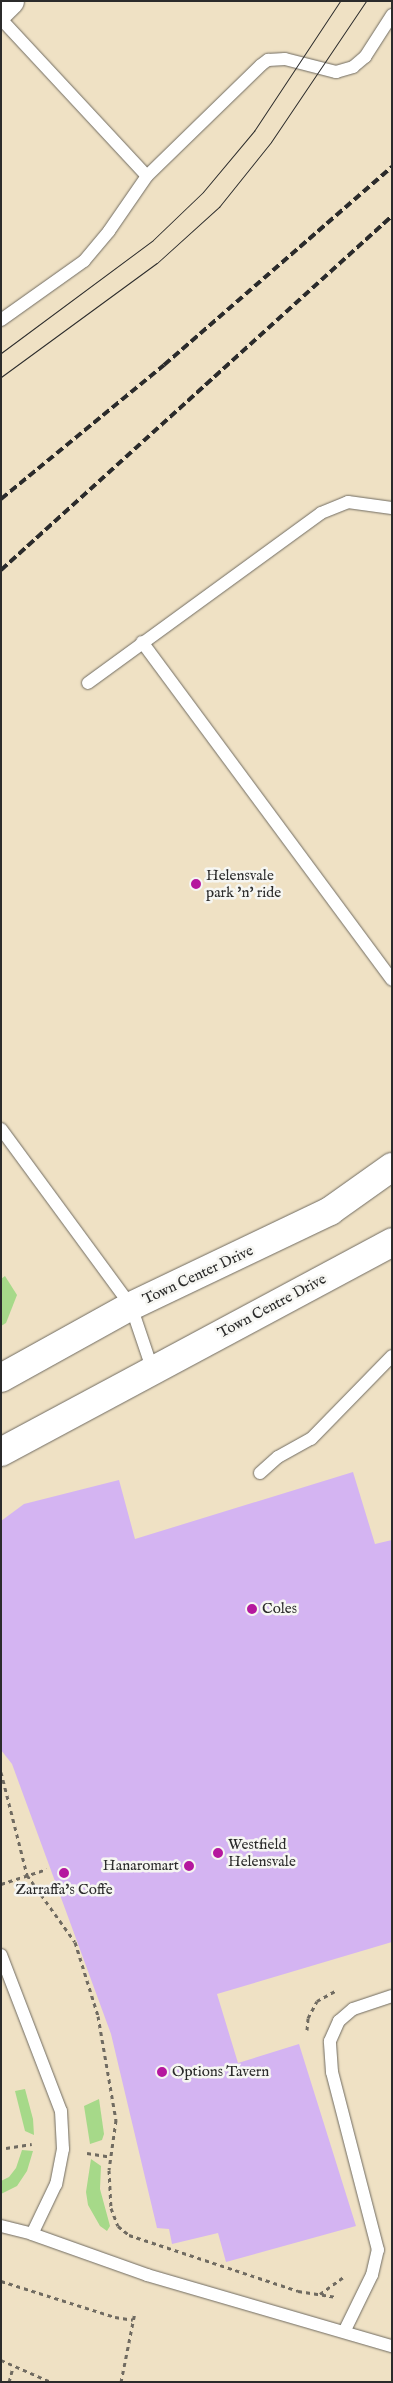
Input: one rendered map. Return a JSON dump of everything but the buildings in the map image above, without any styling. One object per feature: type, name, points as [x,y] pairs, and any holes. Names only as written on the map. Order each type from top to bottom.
[{"type":"street","points":[[1,10],[11,1]]},
{"type":"street","name":"Town Center Drive","points":[[1,1378],[131,1306],[330,1211],[390,1167]]},
{"type":"street","name":"Town Centre Drive","points":[[152,1368],[392,1242]]},
{"type":"street","points":[[1,1452],[152,1368]]},
{"type":"lane","points":[[1,320],[84,260],[109,231],[147,176],[261,65],[268,60],[285,59],[336,72],[353,66],[365,57],[392,15]]},
{"type":"lane","points":[[1,19],[147,176]]},
{"type":"lane","points":[[88,683],[321,513],[348,502],[392,508]]},
{"type":"lane","points":[[142,642],[392,980]]},
{"type":"lane","points":[[1,1128],[131,1306],[152,1368]]},
{"type":"lane","points":[[260,1473],[278,1457],[311,1439],[392,1356]]},
{"type":"lane","points":[[1,1955],[61,2111],[63,2149],[56,2184],[32,2234]]},
{"type":"lane","points":[[345,2330],[372,2275],[378,2250],[332,2072],[330,2041],[339,2021],[354,2009],[392,1996]]},
{"type":"lane","points":[[1,2226],[32,2234],[147,2275],[345,2330],[392,2346]]},
{"type":"path","points":[[1,1772],[27,1875],[75,1942],[98,2016],[116,2120],[111,2157],[111,2208],[118,2226],[129,2234],[298,2291],[360,2300]]},
{"type":"path","points":[[1,1884],[47,1870]]},
{"type":"path","points":[[6,2148],[32,2144]]},
{"type":"path","points":[[87,2153],[111,2157]]},
{"type":"path","points":[[1,2280],[115,2318],[133,2320]]},
{"type":"path","points":[[121,2382],[135,2312]]},
{"type":"path","points":[[1,2360],[13,2367],[52,2382]]},
{"type":"path","points":[[8,2382],[13,2367]]},
{"type":"green space","points":[[5,1276],[17,1295],[6,1323],[1,1326],[1,1279]]},
{"type":"green space","points":[[25,2089],[33,2119],[34,2135],[25,2131],[15,2091]]},
{"type":"green space","points":[[99,2099],[104,2134],[102,2140],[90,2144],[84,2106]]},
{"type":"green space","points":[[22,2150],[33,2151],[27,2171],[17,2186],[1,2194],[1,2181],[9,2177],[16,2168]]},
{"type":"green space","points":[[91,2159],[101,2166],[100,2189],[110,2226],[107,2231],[100,2226],[88,2205],[86,2192]]},
{"type":"tram line","points":[[1,353],[153,240],[203,192],[254,131],[340,1]]},
{"type":"tram line","points":[[1,377],[157,263],[219,207],[271,142],[366,1]]},
{"type":"railway","points":[[1,499],[164,365],[392,167]]},
{"type":"railway","points":[[1,570],[392,216]]},
{"type":"place","name":"Helensvale park 'n' ride","points":[[196,884]]},
{"type":"place","name":"Coles","points":[[252,1609]]},
{"type":"place","name":"Westfield Helensvale","points":[[218,1853]]},
{"type":"place","name":"Hanaromart","points":[[189,1866]]},
{"type":"place","name":"Zarraffa's Coffe","points":[[64,1873]]},
{"type":"place","name":"Options Tavern","points":[[162,2072]]}]
